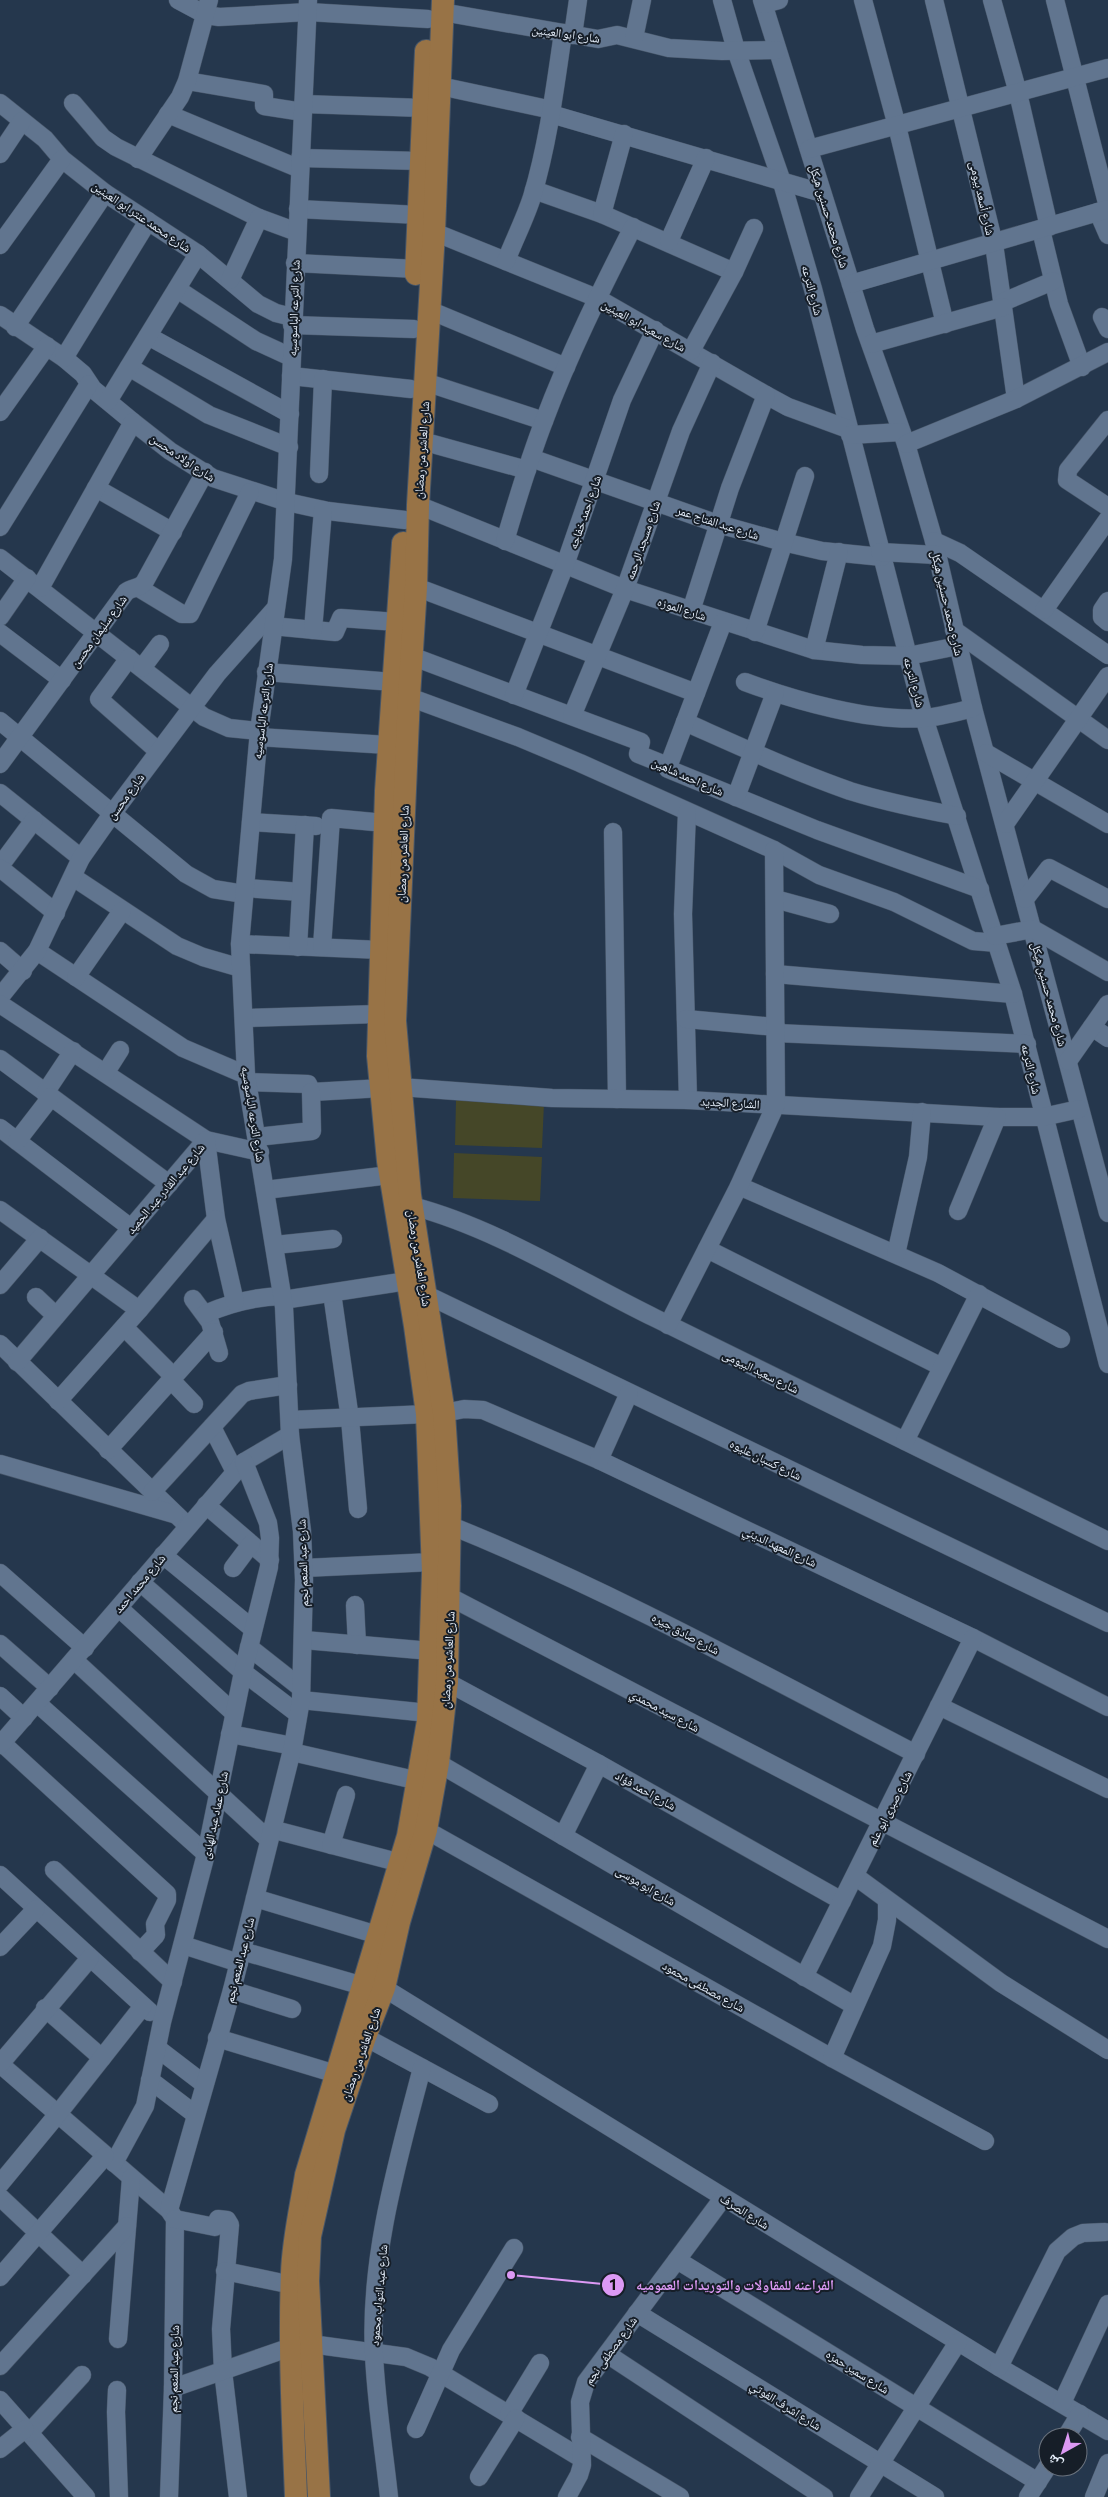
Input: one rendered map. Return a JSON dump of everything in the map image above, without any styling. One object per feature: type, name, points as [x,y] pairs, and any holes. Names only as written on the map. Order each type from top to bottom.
[{"type":"main road","name":"شارع العاشر من رمضان","points":[[416,1288],[412,1206],[378,1014],[385,823],[395,793],[388,745],[411,656],[416,587],[411,512],[418,386],[429,310],[434,232],[440,86],[436,8]]},
{"type":"main road","name":"شارع العاشر من رمضان","points":[[387,1938],[426,1830],[438,1763],[447,1682],[450,1597],[449,1525],[435,1414],[416,1288],[390,1175],[390,1088],[396,1054],[395,793],[401,690],[397,622],[422,441],[414,329],[423,108],[436,8]]},
{"type":"main road","name":"شارع العاشر من رمضان","points":[[296,2497],[301,2346],[308,2281],[310,2236],[334,2130],[365,2037],[374,1987],[387,1938],[419,1781],[428,1713],[431,1651],[435,1414]]},
{"type":"main road","name":"شارع العاشر من رمضان","points":[[319,2497],[292,2285],[296,2232],[306,2175],[336,2074],[374,1987]]},
{"type":"street","points":[[138,159],[187,81],[208,7],[178,0]]},
{"type":"street","points":[[506,261],[534,190],[568,34],[578,0]]},
{"type":"street","points":[[634,38],[642,0]]},
{"type":"street","name":"شارع الترعه","points":[[722,0],[736,50],[781,179],[813,289],[924,718],[1013,994],[1043,1117],[1102,1320],[1108,1364]]},
{"type":"street","points":[[863,0],[897,126],[945,324]]},
{"type":"street","name":"شارع أسعد بيومى","points":[[934,0],[994,244],[1016,399]]},
{"type":"street","points":[[992,0],[1018,93],[1045,228],[1053,281],[1082,367]]},
{"type":"street","points":[[1055,0],[1105,209],[1108,235]]},
{"type":"street","name":"شارع محمد حسنين هيكل","points":[[769,1],[778,50],[808,149],[903,438],[936,548],[973,708],[1068,1061],[1079,1109],[1107,1201]]},
{"type":"street","name":"شارع ابو العينين","points":[[208,7],[219,17],[308,6],[436,8],[601,40],[617,35],[669,48],[778,50]]},
{"type":"street","name":"شارع الترعه الباسوسيه","points":[[290,1428],[282,1298],[247,1079],[240,944],[258,734],[273,618],[283,559],[287,502],[292,321],[308,6]]},
{"type":"street","points":[[808,149],[1108,68]]},
{"type":"street","points":[[187,81],[265,94],[264,106],[303,108],[423,108]]},
{"type":"street","points":[[440,86],[552,112],[781,179],[822,193]]},
{"type":"street","name":"شارع محمد عنتر ابو العينين","points":[[0,103],[46,139],[62,159],[105,193],[198,254],[258,304],[292,321],[414,329]]},
{"type":"street","points":[[74,103],[103,138],[138,159],[259,218],[297,232]]},
{"type":"street","points":[[168,114],[300,164],[421,161]]},
{"type":"street","points":[[0,154],[22,121]]},
{"type":"street","points":[[602,214],[624,134]]},
{"type":"street","points":[[668,241],[706,158]]},
{"type":"street","points":[[0,245],[62,159]]},
{"type":"street","points":[[534,190],[602,214],[668,241],[734,272]]},
{"type":"street","points":[[15,327],[105,193]]},
{"type":"street","points":[[298,209],[419,215]]},
{"type":"street","points":[[851,284],[994,244],[1105,209]]},
{"type":"street","points":[[230,280],[259,218]]},
{"type":"street","points":[[64,358],[148,222]]},
{"type":"street","points":[[505,541],[544,421],[566,367],[597,298],[633,227]]},
{"type":"street","points":[[691,351],[734,272],[754,228]]},
{"type":"street","name":"شارع سعيد ابو العينين","points":[[434,232],[597,298],[766,395],[849,432]]},
{"type":"street","points":[[108,401],[198,254]]},
{"type":"street","points":[[295,262],[417,269]]},
{"type":"street","points":[[871,344],[945,324],[1003,305],[1053,281]]},
{"type":"street","points":[[177,289],[256,341],[291,357]]},
{"type":"street","points":[[429,310],[566,367]]},
{"type":"street","name":"شارع اولاد محسن","points":[[0,315],[15,327],[64,358],[108,401],[170,451],[222,483],[287,502],[323,510],[411,512]]},
{"type":"street","name":"شارع احمد خفاجه","points":[[514,694],[565,565],[622,400],[655,330]]},
{"type":"street","points":[[148,336],[290,414]]},
{"type":"street","points":[[0,412],[47,346]]},
{"type":"street","points":[[849,432],[903,438],[1016,399],[1082,367],[1108,352]]},
{"type":"street","name":"شارع مسجد الرحمه","points":[[572,716],[625,589],[690,408],[712,363]]},
{"type":"street","points":[[129,367],[209,415],[289,447]]},
{"type":"street","points":[[291,376],[418,386],[544,421]]},
{"type":"street","points":[[319,474],[323,379]]},
{"type":"street","points":[[0,527],[89,384]]},
{"type":"street","points":[[691,611],[718,524],[766,395]]},
{"type":"street","points":[[1108,420],[1068,470],[1066,477],[1067,480],[1108,507]]},
{"type":"street","points":[[0,617],[34,583],[96,488],[133,422]]},
{"type":"street","name":"شارع عبد الفتاح عمر","points":[[422,441],[595,480],[718,524],[783,542],[839,552],[881,554],[936,548]]},
{"type":"street","name":"شارع سليمان محسن","points":[[0,764],[126,592],[130,589],[139,588],[173,532],[205,472]]},
{"type":"street","points":[[755,632],[805,476]]},
{"type":"street","points":[[96,488],[173,532]]},
{"type":"street","points":[[139,588],[182,614],[190,614],[250,492]]},
{"type":"street","points":[[313,630],[323,510]]},
{"type":"street","name":"شارع الموزه","points":[[411,512],[505,541],[625,589],[814,650],[862,655],[908,656],[956,638]]},
{"type":"street","points":[[1044,610],[1102,540],[1108,519]]},
{"type":"street","points":[[936,548],[960,553],[1108,655]]},
{"type":"street","points":[[814,650],[839,552]]},
{"type":"street","points":[[0,558],[98,632],[204,717],[229,728],[258,734],[388,745]]},
{"type":"street","points":[[416,587],[696,693]]},
{"type":"street","points":[[1108,601],[1101,613],[1102,617],[1108,622]]},
{"type":"street","points":[[273,618],[313,630],[335,632],[341,618],[397,622]]},
{"type":"street","name":"شارع محسن","points":[[0,996],[23,971],[37,951],[81,858],[112,814],[190,707],[239,648],[273,618]]},
{"type":"street","points":[[668,767],[723,622]]},
{"type":"street","points":[[0,633],[62,680]]},
{"type":"street","points":[[956,638],[1078,718],[1108,740]]},
{"type":"street","points":[[158,751],[100,702],[100,695],[135,663],[160,644]]},
{"type":"street","name":"شارع احمد شاهين","points":[[411,656],[641,742],[638,754],[817,830],[980,889]]},
{"type":"street","points":[[266,672],[401,690],[518,737],[774,850],[810,871],[894,902],[973,941],[996,939],[1032,929],[1108,972]]},
{"type":"street","points":[[1004,824],[1108,676]]},
{"type":"street","points":[[745,682],[775,694],[817,705],[885,716],[924,718],[973,708]]},
{"type":"street","points":[[736,796],[775,694]]},
{"type":"street","points":[[0,721],[199,883],[213,889],[301,892]]},
{"type":"street","points":[[685,722],[801,773],[851,791],[904,806],[957,816]]},
{"type":"street","points":[[986,753],[1108,824]]},
{"type":"street","points":[[0,793],[81,858]]},
{"type":"street","points":[[687,812],[683,914],[688,1100]]},
{"type":"street","points":[[322,948],[331,818],[385,823]]},
{"type":"street","points":[[34,820],[0,867],[56,913]]},
{"type":"street","points":[[251,822],[329,826]]},
{"type":"street","points":[[298,947],[305,825]]},
{"type":"street","points":[[613,832],[617,1099]]},
{"type":"street","points":[[668,1325],[739,1186],[776,1104],[774,850]]},
{"type":"street","points":[[1025,900],[1049,868],[1108,899]]},
{"type":"street","points":[[73,877],[177,946],[203,957],[241,968]]},
{"type":"street","points":[[775,899],[830,914]]},
{"type":"street","points":[[76,977],[122,910]]},
{"type":"street","points":[[240,944],[381,950]]},
{"type":"street","points":[[0,1004],[106,1072],[206,1140],[259,1145],[312,1131],[311,1092],[308,1084],[247,1079],[183,1048],[37,951]]},
{"type":"street","points":[[0,952],[23,971]]},
{"type":"street","points":[[775,974],[1013,994]]},
{"type":"street","points":[[1068,1061],[1108,1004]]},
{"type":"street","points":[[244,1018],[378,1014]]},
{"type":"street","points":[[686,1019],[776,1030],[1026,1044]]},
{"type":"street","points":[[1092,1028],[1108,1038]]},
{"type":"street","points":[[106,1072],[120,1050]]},
{"type":"street","points":[[18,1141],[73,1052]]},
{"type":"street","points":[[0,1060],[169,1184]]},
{"type":"street","name":"الشارع الجديد","points":[[311,1092],[390,1088],[552,1098],[688,1100],[776,1104],[996,1117],[1043,1117],[1079,1109]]},
{"type":"street","points":[[896,1254],[918,1157],[922,1112]]},
{"type":"street","points":[[958,1211],[996,1117]]},
{"type":"street","points":[[0,1128],[131,1228]]},
{"type":"street","name":"شارع عبد القادر عبد الحميد","points":[[17,1362],[206,1140]]},
{"type":"street","name":"شارع عبد القادر عبد الحميد","points":[[206,1140],[216,1219],[235,1302]]},
{"type":"street","points":[[265,1190],[390,1175]]},
{"type":"street","points":[[739,1186],[896,1254],[979,1294],[1061,1340]]},
{"type":"street","name":"شارع سعيد البيومى","points":[[412,1206],[452,1218],[482,1231],[668,1325],[1108,1541]]},
{"type":"street","points":[[0,1210],[139,1310]]},
{"type":"street","points":[[58,1401],[139,1310],[216,1219]]},
{"type":"street","points":[[0,1285],[40,1238]]},
{"type":"street","points":[[275,1245],[333,1239]]},
{"type":"street","points":[[707,1249],[942,1367]]},
{"type":"street","points":[[205,1314],[235,1302],[262,1297],[282,1298],[416,1288]]},
{"type":"street","name":"شارع كسبان عليوه","points":[[416,1288],[629,1393],[1108,1623]]},
{"type":"street","points":[[332,1293],[350,1419],[358,1509]]},
{"type":"street","points":[[905,1441],[979,1294]]},
{"type":"street","points":[[36,1297],[56,1316]]},
{"type":"street","points":[[193,1299],[205,1314],[214,1332],[219,1353]]},
{"type":"street","points":[[124,1327],[194,1404]]},
{"type":"street","points":[[108,1450],[214,1332]]},
{"type":"street","points":[[1,1349],[17,1362],[182,1521]]},
{"type":"street","points":[[152,1492],[245,1392],[288,1385]]},
{"type":"street","points":[[599,1460],[629,1393]]},
{"type":"street","name":"شارع المعهد الديني","points":[[435,1414],[464,1409],[483,1410],[502,1417],[599,1460],[973,1638],[1108,1707]]},
{"type":"street","name":"شارع محمد احمد","points":[[1,1744],[163,1555],[182,1521],[206,1505],[240,1467],[290,1428],[350,1419],[435,1414]]},
{"type":"street","name":"شارع عماد عبد الهادى","points":[[0,2277],[38,2234],[110,2160],[145,2106],[162,2022],[206,1854],[242,1672],[270,1560],[268,1523],[240,1467],[212,1427]]},
{"type":"street","name":"شارع عبد المنعم نجم","points":[[169,2497],[173,2388],[172,2215],[216,2038],[232,1990],[292,1749],[300,1700],[304,1640],[304,1568],[302,1532],[290,1428]]},
{"type":"street","points":[[0,1464],[182,1521]]},
{"type":"street","points":[[206,1505],[270,1560]]},
{"type":"street","name":"شارع صادق جيره","points":[[449,1525],[566,1574],[644,1611],[916,1754]]},
{"type":"street","points":[[233,1568],[252,1544]]},
{"type":"street","points":[[163,1555],[253,1629]]},
{"type":"street","points":[[304,1568],[433,1562]]},
{"type":"street","points":[[0,1573],[218,1794],[270,1834],[332,1845],[401,1863]]},
{"type":"street","points":[[140,1582],[242,1672],[300,1700],[428,1713]]},
{"type":"street","name":"شارع سيد محمدي","points":[[450,1597],[881,1823],[1108,1939]]},
{"type":"street","points":[[355,1605],[357,1645]]},
{"type":"street","points":[[119,1608],[234,1713]]},
{"type":"street","name":"شارع صبرى ابو علم","points":[[804,1977],[973,1638]]},
{"type":"street","points":[[304,1640],[431,1651]]},
{"type":"street","points":[[0,1644],[50,1688]]},
{"type":"street","points":[[249,1647],[300,1700]]},
{"type":"street","name":"شارع احمد فؤاد","points":[[447,1682],[600,1764],[842,1902]]},
{"type":"street","points":[[0,1696],[24,1718]]},
{"type":"street","points":[[37,1703],[206,1854]]},
{"type":"street","points":[[939,1706],[1108,1789]]},
{"type":"street","points":[[230,1734],[419,1781]]},
{"type":"street","points":[[1,1744],[167,1894],[155,1924],[156,1936],[140,1952]]},
{"type":"street","name":"شارع ابو موسى","points":[[438,1763],[855,2006]]},
{"type":"street","points":[[563,1836],[600,1764]]},
{"type":"street","points":[[332,1845],[346,1795]]},
{"type":"street","name":"شارع مصطفى محمود","points":[[426,1830],[832,2058],[985,2141]]},
{"type":"street","points":[[54,1870],[173,1982]]},
{"type":"street","points":[[0,1875],[142,2006],[162,2022]]},
{"type":"street","points":[[854,1876],[1001,1983],[1108,2050]]},
{"type":"street","points":[[254,1898],[387,1938]]},
{"type":"street","points":[[832,2058],[882,1946],[887,1920],[887,1900]]},
{"type":"street","points":[[0,1947],[36,1909]]},
{"type":"street","name":"شارع الصرف","points":[[183,1945],[374,1987],[999,2367],[1108,2431]]},
{"type":"street","points":[[90,1958],[0,2064],[172,2215],[215,2227],[218,2219],[229,2222],[221,2329],[238,2497]]},
{"type":"street","points":[[232,1990],[292,2009]]},
{"type":"street","points":[[0,2184],[57,2115],[142,2006]]},
{"type":"street","points":[[46,2008],[102,2058]]},
{"type":"street","points":[[365,2037],[489,2104]]},
{"type":"street","points":[[216,2038],[336,2074]]},
{"type":"street","points":[[157,2048],[204,2084]]},
{"type":"street","name":"شارع عبد التواب محمود","points":[[389,2497],[374,2353],[380,2256],[397,2164],[422,2068]]},
{"type":"street","points":[[150,2080],[196,2115]]},
{"type":"street","points":[[118,2339],[131,2178]]},
{"type":"street","points":[[0,2197],[83,2274]]},
{"type":"street","name":"شارع مصطفى نجم","points":[[567,2497],[579,2475],[581,2458],[580,2402],[583,2389],[723,2198]]},
{"type":"street","points":[[0,2366],[127,2226]]},
{"type":"street","points":[[999,2367],[1056,2251],[1073,2237],[1083,2232],[1107,2231]]},
{"type":"street","points":[[416,2429],[451,2350],[514,2248]]},
{"type":"street","name":"شارع سمير حمزه","points":[[677,2260],[1038,2482]]},
{"type":"street","points":[[224,2271],[292,2285]]},
{"type":"street","points":[[1062,2403],[1108,2304]]},
{"type":"street","name":"شارع اشرف الفوتي","points":[[638,2313],[934,2497]]},
{"type":"street","points":[[859,2497],[958,2342]]},
{"type":"street","points":[[173,2388],[301,2346],[406,2357],[440,2373],[581,2458]]},
{"type":"street","points":[[607,2354],[824,2497]]},
{"type":"street","points":[[479,2477],[540,2363]]},
{"type":"street","points":[[0,2449],[27,2431],[82,2375]]},
{"type":"street","points":[[117,2390],[119,2497]]},
{"type":"street","points":[[0,2400],[86,2497]]},
{"type":"street","points":[[1072,2427],[1080,2414]]},
{"type":"street","points":[[580,2437],[680,2497]]},
{"type":"street","points":[[1094,2497],[1108,2463]]},
{"type":"street","points":[[1028,2497],[1041,2477]]},
{"type":"green space","points":[[456,1100],[544,1103],[542,1148],[455,1145]]},
{"type":"green space","points":[[454,1153],[542,1157],[540,1201],[453,1198]]},
{"type":"place","name":"الفراعنه للمقاولات والتوريدات العموميه","points":[[511,2275]]}]
